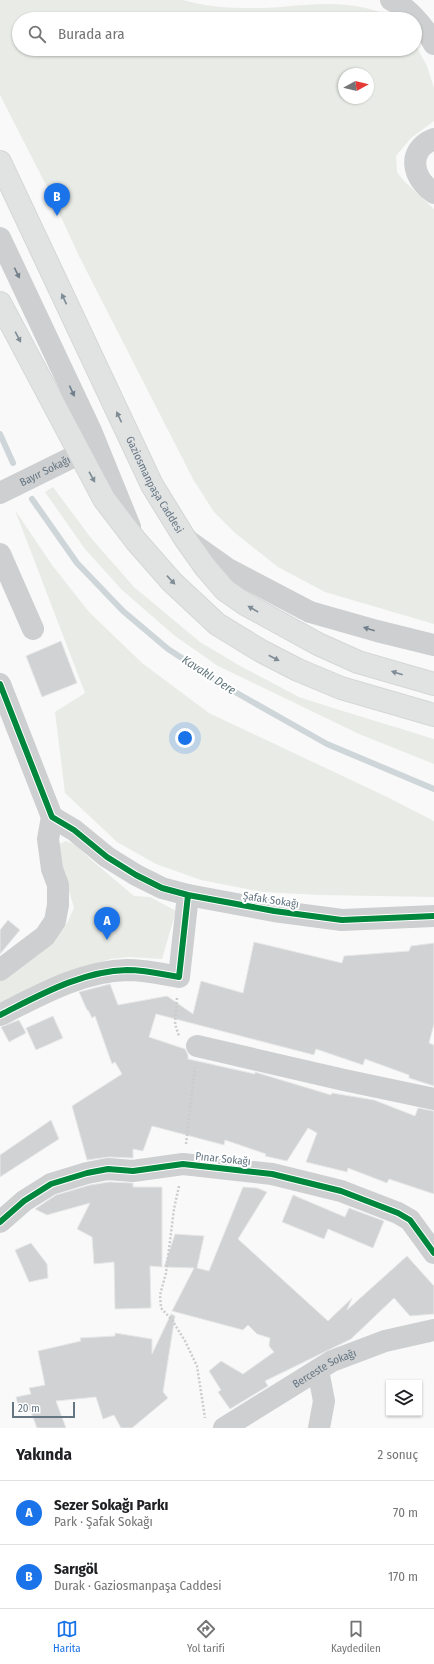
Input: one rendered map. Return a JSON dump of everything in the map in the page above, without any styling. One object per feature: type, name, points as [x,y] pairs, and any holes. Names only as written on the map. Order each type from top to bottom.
[{"type":"main road","name":"Gaziosmanpaşa Caddesi","points":[[0,162],[152,485],[184,537],[206,568],[225,590],[245,604],[318,644],[358,662],[434,684]]},
{"type":"main road","points":[[0,303],[104,499],[136,541],[172,582],[217,624],[261,651],[298,670],[341,688],[434,715]]},
{"type":"street","points":[[391,0],[396,2],[408,12]]},
{"type":"street","points":[[422,26],[434,44]]},
{"type":"street","points":[[434,138],[420,147],[414,161],[417,174],[428,189],[434,193]]},
{"type":"street","points":[[0,238],[91,431],[136,541]]},
{"type":"street","name":"Bayır Sokağı","points":[[5,491],[40,472],[79,454]]},
{"type":"street","points":[[184,537],[228,569],[310,612],[377,632],[434,645]]},
{"type":"street","points":[[0,554],[33,630]]},
{"type":"street","points":[[0,684],[52,817],[48,839],[52,869],[58,885],[58,905],[55,921],[45,936],[0,970]]},
{"type":"street","name":"Şafak Sokağı","points":[[52,817],[74,830],[107,857],[136,875],[162,888],[188,896],[274,911],[342,920],[434,916]]},
{"type":"street","points":[[0,1015],[59,986],[108,972],[129,970],[179,977],[188,896]]},
{"type":"street","points":[[197,1046],[344,1080],[434,1098]]},
{"type":"street","name":"Pınar Sokağı","points":[[0,1222],[24,1201],[51,1184],[87,1173],[108,1169],[133,1171],[183,1164],[272,1174],[341,1191],[398,1213],[410,1220],[434,1254]]},
{"type":"street","name":"Berceste Sokağı","points":[[215,1425],[332,1361],[385,1341],[434,1330]]},
{"type":"street","points":[[318,1370],[324,1401],[319,1428]]},
{"type":"path","points":[[179,977],[175,1024],[177,1034],[183,1041],[197,1046],[183,1164],[174,1209],[166,1273],[160,1295],[161,1308],[172,1320],[185,1341],[197,1366],[215,1425]]},
{"type":"shaded area","points":[[0,0],[183,0],[219,7],[244,8],[340,4],[378,12],[12,12],[12,56],[422,56],[427,66],[434,88],[434,121],[411,138],[396,156],[397,172],[403,180],[434,209],[434,624],[325,592],[278,567],[235,533],[214,512],[193,479],[80,258],[47,187],[0,95]]},
{"type":"shaded area","points":[[53,487],[91,538],[134,587],[200,642],[242,667],[299,697],[434,739],[434,764],[359,734],[218,666],[175,636],[122,590],[85,549],[45,492]]},
{"type":"shaded area","points":[[15,510],[52,565],[89,612],[142,663],[209,713],[385,796],[434,821],[434,897],[322,895],[263,892],[201,880],[156,864],[117,842],[65,793],[55,712],[85,693]]},
{"type":"shaded area","points":[[66,841],[76,845],[134,896],[150,897],[176,911],[162,959],[129,957],[110,959],[43,985],[0,1007],[0,980],[67,923],[74,908],[60,860],[59,844]]},
{"type":"building","points":[[61,641],[77,683],[42,697],[26,656]]},
{"type":"building","points":[[8,920],[20,930],[0,954],[0,930]]},
{"type":"building","points":[[254,942],[342,963],[344,956],[409,951],[411,946],[434,943],[434,1024],[429,1043],[434,1045],[434,1086],[409,1078],[409,1075],[365,1059],[363,1065],[316,1049],[314,1055],[156,1014],[149,1037],[185,1049],[188,1059],[255,1074],[255,1072],[331,1095],[332,1093],[374,1100],[415,1116],[418,1108],[434,1111],[434,1194],[389,1179],[387,1183],[348,1168],[347,1172],[306,1162],[317,1133],[308,1128],[287,1161],[265,1156],[266,1154],[225,1140],[224,1145],[152,1126],[143,1151],[133,1149],[133,1158],[109,1157],[87,1160],[72,1106],[122,1074],[115,1062],[112,1064],[95,1016],[92,1018],[79,992],[110,984],[118,1005],[167,996],[193,1014],[201,981],[243,993]]},
{"type":"building","points":[[53,1016],[63,1038],[36,1050],[26,1028]]},
{"type":"building","points":[[19,1020],[26,1033],[9,1042],[1,1027]]},
{"type":"building","points":[[51,1120],[59,1139],[0,1177],[0,1155]]},
{"type":"building","points":[[109,1182],[133,1183],[133,1187],[162,1187],[162,1267],[150,1266],[151,1308],[115,1309],[114,1262],[94,1264],[92,1237],[77,1229],[90,1203],[47,1215],[35,1209],[56,1195],[90,1185]]},
{"type":"building","points":[[243,1187],[257,1188],[267,1192],[238,1239],[328,1321],[352,1298],[347,1310],[407,1256],[434,1286],[434,1314],[410,1316],[394,1298],[351,1339],[265,1381],[268,1386],[230,1409],[218,1392],[221,1390],[209,1371],[221,1361],[243,1374],[274,1352],[269,1346],[270,1338],[257,1334],[248,1325],[243,1330],[172,1311],[194,1268],[164,1267],[175,1234],[204,1236],[197,1268],[209,1271]]},
{"type":"building","points":[[293,1195],[345,1217],[349,1208],[384,1221],[373,1248],[328,1229],[324,1239],[282,1222]]},
{"type":"building","points":[[31,1243],[47,1264],[48,1278],[29,1282],[15,1250]]},
{"type":"building","points":[[171,1314],[175,1316],[163,1392],[168,1398],[132,1428],[121,1428],[114,1415],[103,1419],[96,1397],[56,1401],[66,1428],[37,1428],[30,1410],[20,1412],[16,1397],[31,1394],[29,1388],[45,1385],[38,1351],[81,1341],[80,1338],[115,1336],[115,1333],[152,1339],[152,1354]]},
{"type":"waterway","name":"Kavaklı Dere","points":[[0,434],[13,463]]},
{"type":"waterway","name":"Kavaklı Dere","points":[[32,499],[77,563],[123,611],[168,649],[228,688],[327,744],[434,789]]},
{"type":"cycle path","points":[[0,684],[52,817],[74,830],[107,857],[136,875],[162,888],[188,895]]},
{"type":"cycle path","points":[[0,1015],[62,985],[78,979],[110,971],[134,970],[179,977],[188,895],[274,911],[342,920],[434,916]]},
{"type":"cycle path","points":[[0,1222],[24,1201],[51,1184],[87,1173],[108,1169],[133,1171],[183,1164],[272,1174],[341,1191],[398,1213],[410,1220],[434,1253]]},
{"type":"place","name":"Sarıgöl","points":[[57,216]]},
{"type":"place","name":"Sezer Sokağı Parkı","points":[[107,940]]}]
